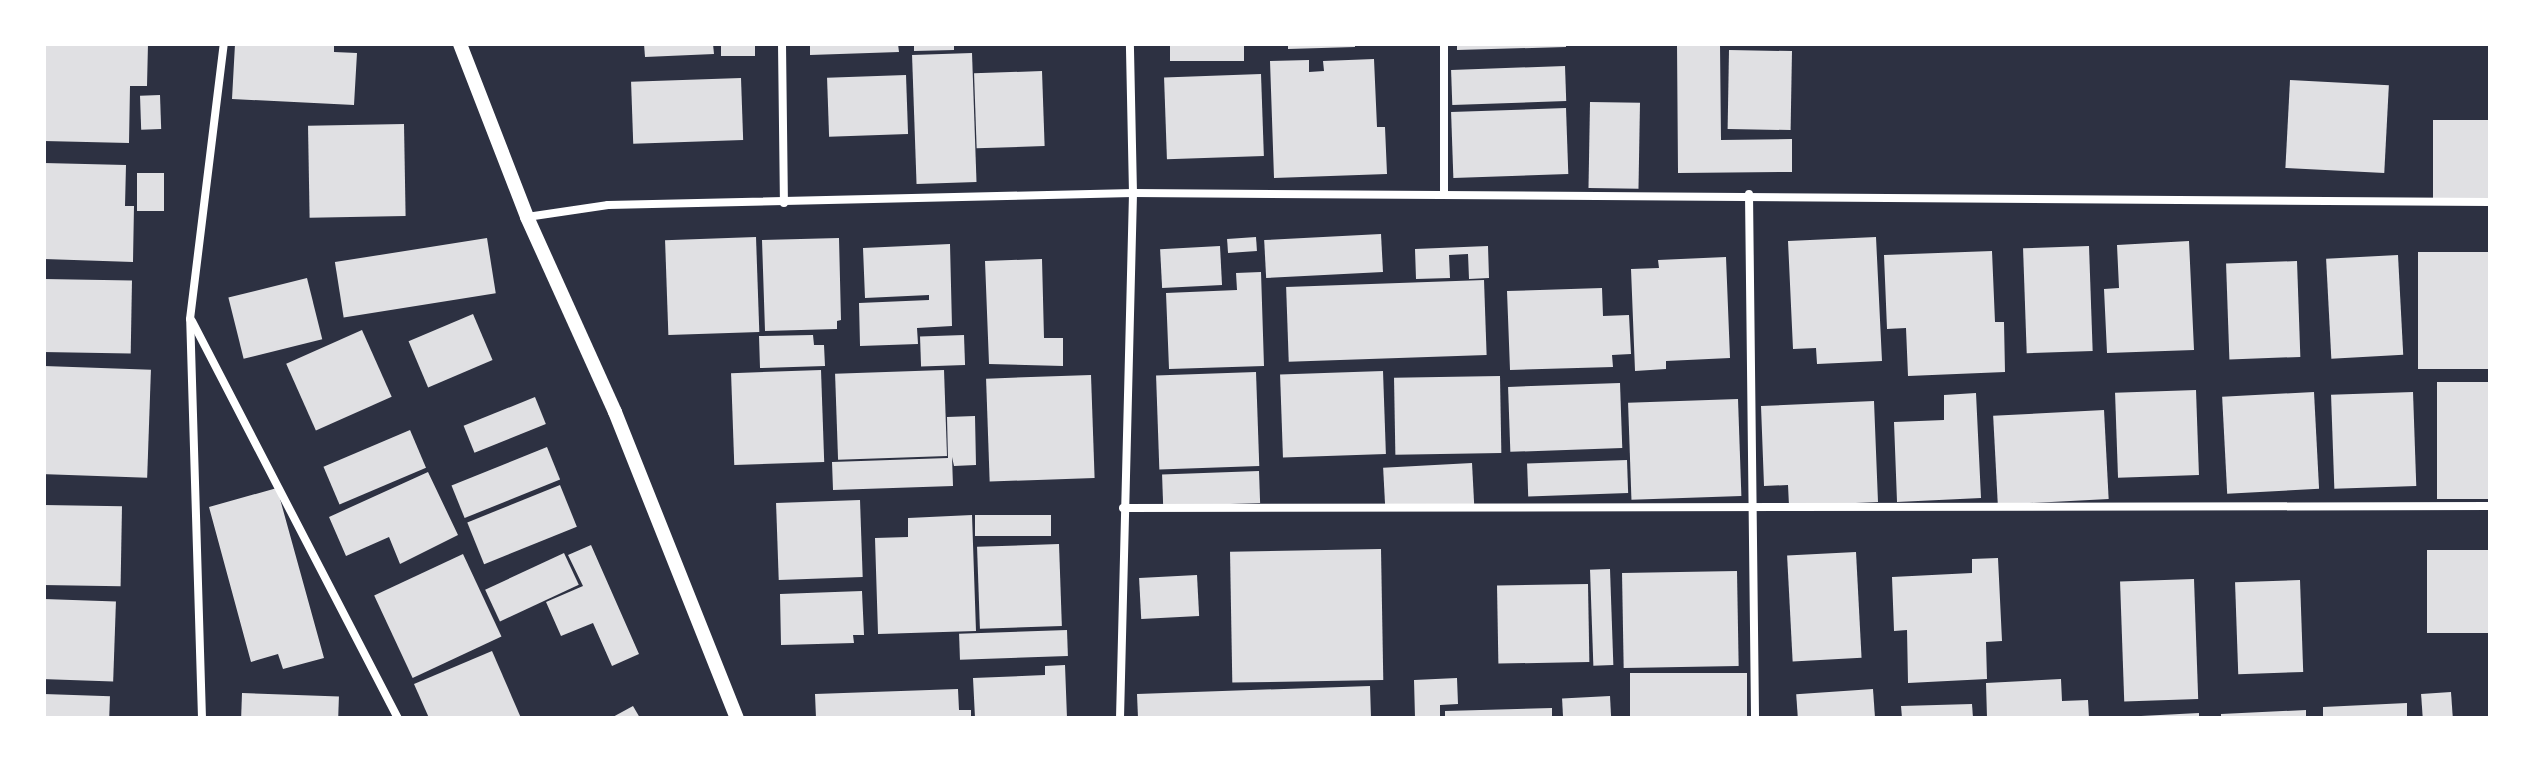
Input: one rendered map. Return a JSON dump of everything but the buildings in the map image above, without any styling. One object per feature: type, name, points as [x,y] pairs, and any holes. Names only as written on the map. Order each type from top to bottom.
[{"type":"street","points":[[202,718],[190,319],[224,44]]},
{"type":"street","points":[[460,44],[527,217],[615,412],[737,718]]},
{"type":"street","points":[[782,44],[784,203]]},
{"type":"street","points":[[1120,718],[1133,193],[1130,44]]},
{"type":"street","points":[[1444,44],[1444,191]]},
{"type":"street","points":[[527,217],[608,205],[1133,193],[1444,191],[2490,202]]},
{"type":"street","points":[[1749,194],[1756,508],[1755,718]]},
{"type":"street","points":[[190,319],[398,718]]},
{"type":"street","points":[[1123,508],[2490,506]]}]
